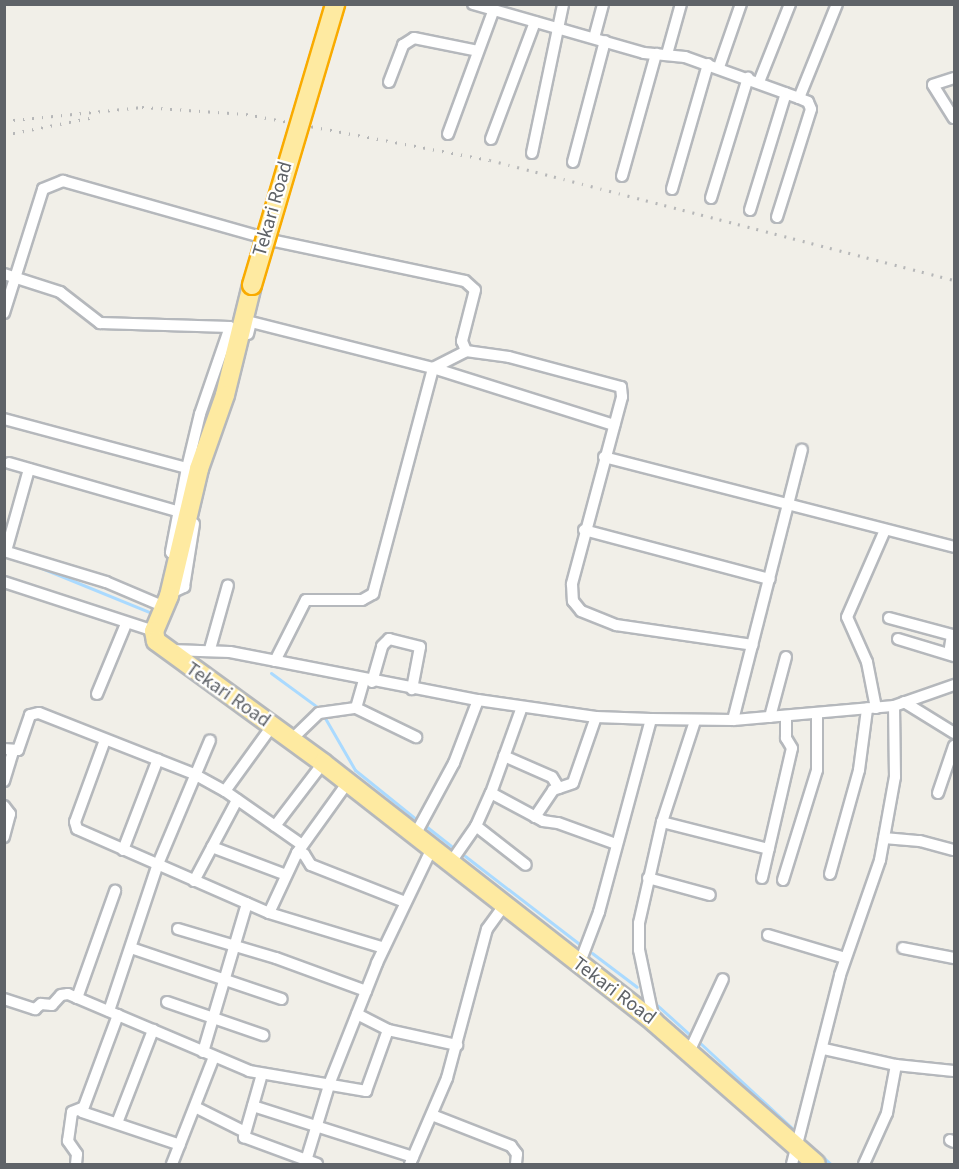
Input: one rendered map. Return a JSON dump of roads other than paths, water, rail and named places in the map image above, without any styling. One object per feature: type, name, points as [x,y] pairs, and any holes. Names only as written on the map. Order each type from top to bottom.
[{"type":"highway","name":"Tekari Road","points":[[335,4],[274,205],[225,394],[204,449],[175,573],[167,601],[154,631],[156,641],[165,651],[348,782],[690,1050],[795,1156],[816,1164]]},
{"type":"street","points":[[532,153],[563,4]]},
{"type":"street","points":[[573,162],[600,39],[603,4]]},
{"type":"street","points":[[622,176],[661,54],[681,4]]},
{"type":"street","points":[[672,189],[713,66],[741,4]]},
{"type":"street","points":[[759,82],[790,4]]},
{"type":"street","points":[[799,98],[837,4]]},
{"type":"street","points":[[476,5],[493,12],[713,66],[799,98],[811,109],[777,217]]},
{"type":"street","points":[[448,134],[493,12]]},
{"type":"street","points":[[491,139],[534,22]]},
{"type":"street","points":[[389,82],[408,40],[422,39],[478,51]]},
{"type":"street","points":[[711,198],[748,78]]},
{"type":"street","points":[[954,78],[933,86],[954,118]]},
{"type":"street","points":[[750,210],[786,93]]},
{"type":"street","points":[[4,313],[10,275],[43,189],[63,181],[276,241],[465,280],[475,290],[462,341],[466,351]]},
{"type":"street","points":[[10,275],[60,292],[100,323],[230,327],[187,468],[168,572],[167,601]]},
{"type":"street","points":[[167,601],[184,587],[204,469],[237,376],[251,322],[433,368],[614,425]]},
{"type":"street","points":[[266,659],[306,600],[362,600],[373,594],[433,368],[466,351],[618,384],[622,397],[584,530],[572,584],[573,601],[580,611],[616,625],[753,645]]},
{"type":"street","points":[[4,419],[187,468]]},
{"type":"street","points":[[734,720],[802,450]]},
{"type":"street","points":[[604,457],[954,547]]},
{"type":"street","points":[[9,463],[180,513]]},
{"type":"street","points":[[29,469],[5,551],[167,601]]},
{"type":"street","points":[[584,530],[770,579]]},
{"type":"street","points":[[830,874],[864,747],[871,709],[867,662],[847,616],[885,530]]},
{"type":"street","points":[[4,582],[126,624],[154,631]]},
{"type":"street","points":[[210,649],[228,585]]},
{"type":"street","points":[[889,618],[952,635],[952,655],[898,639]]},
{"type":"street","points":[[97,694],[126,624]]},
{"type":"street","points":[[356,708],[383,642],[389,639],[420,647],[412,688]]},
{"type":"street","points":[[165,651],[210,649],[368,681],[596,717],[695,721],[817,714],[899,704],[954,685]]},
{"type":"street","points":[[770,717],[786,657]]},
{"type":"street","points":[[415,835],[454,763],[478,700]]},
{"type":"street","points":[[899,704],[954,733]]},
{"type":"street","points":[[795,1156],[824,1049],[845,958],[877,873],[896,777],[899,704]]},
{"type":"street","points":[[451,862],[476,826],[491,793],[522,707]]},
{"type":"street","points":[[291,740],[319,713],[356,708],[416,737]]},
{"type":"street","points":[[4,781],[9,750],[19,748],[29,718],[35,713],[194,774],[225,791],[275,826],[300,849],[311,864],[405,902]]},
{"type":"street","points":[[783,880],[817,770],[817,714]]},
{"type":"street","points":[[762,878],[792,748],[786,738],[786,716]]},
{"type":"street","points":[[535,817],[551,792],[573,783],[596,717]]},
{"type":"street","points":[[579,965],[589,946],[651,719]]},
{"type":"street","points":[[654,1022],[639,950],[648,878],[662,822],[695,721]]},
{"type":"street","points":[[225,791],[272,726]]},
{"type":"street","points":[[105,740],[75,826],[123,850],[269,913],[384,948]]},
{"type":"street","points":[[180,1145],[84,1114],[82,1108],[114,1013],[131,948],[158,864],[210,740]]},
{"type":"street","points":[[938,793],[954,746]]},
{"type":"street","points":[[504,756],[552,777],[559,788]]},
{"type":"street","points":[[123,850],[158,759]]},
{"type":"street","points":[[275,826],[323,763]]},
{"type":"street","points":[[269,913],[300,849],[348,782]]},
{"type":"street","points":[[491,793],[535,817],[616,844]]},
{"type":"street","points":[[194,881],[237,800]]},
{"type":"street","points":[[4,806],[10,817],[4,837]]},
{"type":"street","points":[[662,822],[769,849]]},
{"type":"street","points":[[476,826],[526,865]]},
{"type":"street","points":[[884,838],[920,841],[954,850]]},
{"type":"street","points":[[212,847],[286,875]]},
{"type":"street","points":[[262,1074],[245,1132],[246,1139],[309,1164],[330,1082],[384,948],[432,848]]},
{"type":"street","points":[[648,878],[710,895]]},
{"type":"street","points":[[77,998],[115,891]]},
{"type":"street","points":[[203,1052],[247,903]]},
{"type":"street","points":[[253,1106],[412,1161],[432,1115],[457,1045],[487,929],[504,904]]},
{"type":"street","points":[[178,929],[366,991]]},
{"type":"street","points":[[768,935],[845,958]]},
{"type":"street","points":[[131,948],[282,999]]},
{"type":"street","points":[[903,948],[954,958]]},
{"type":"street","points":[[690,1050],[723,979]]},
{"type":"street","points":[[4,999],[34,1009],[41,1004],[52,1005],[61,995],[77,998],[214,1057],[262,1074],[330,1082],[366,1091],[388,1030]]},
{"type":"street","points":[[167,1002],[263,1035]]},
{"type":"street","points":[[357,1014],[388,1030],[457,1045]]},
{"type":"street","points":[[117,1123],[153,1030]]},
{"type":"street","points":[[824,1049],[896,1065],[954,1071]]},
{"type":"street","points":[[172,1164],[214,1057]]},
{"type":"street","points":[[864,1164],[885,1121],[896,1065]]},
{"type":"street","points":[[195,1107],[245,1132]]},
{"type":"street","points":[[76,1164],[76,1152],[68,1141],[72,1112],[82,1108]]},
{"type":"street","points":[[432,1115],[511,1146],[517,1154],[516,1164]]},
{"type":"waterway","points":[[39,567],[152,613]]},
{"type":"waterway","points":[[271,673],[316,706]]},
{"type":"waterway","points":[[325,718],[355,770],[416,819]]},
{"type":"waterway","points":[[427,827],[453,847]]},
{"type":"waterway","points":[[465,856],[582,946]]},
{"type":"waterway","points":[[592,953],[637,987]]},
{"type":"waterway","points":[[657,1005],[689,1034]]},
{"type":"waterway","points":[[699,1042],[794,1130]]},
{"type":"waterway","points":[[804,1140],[831,1164]]},
{"type":"railway","points":[[4,121],[142,107],[246,114],[490,160],[954,280]]},
{"type":"railway","points":[[4,135],[94,117]]}]
